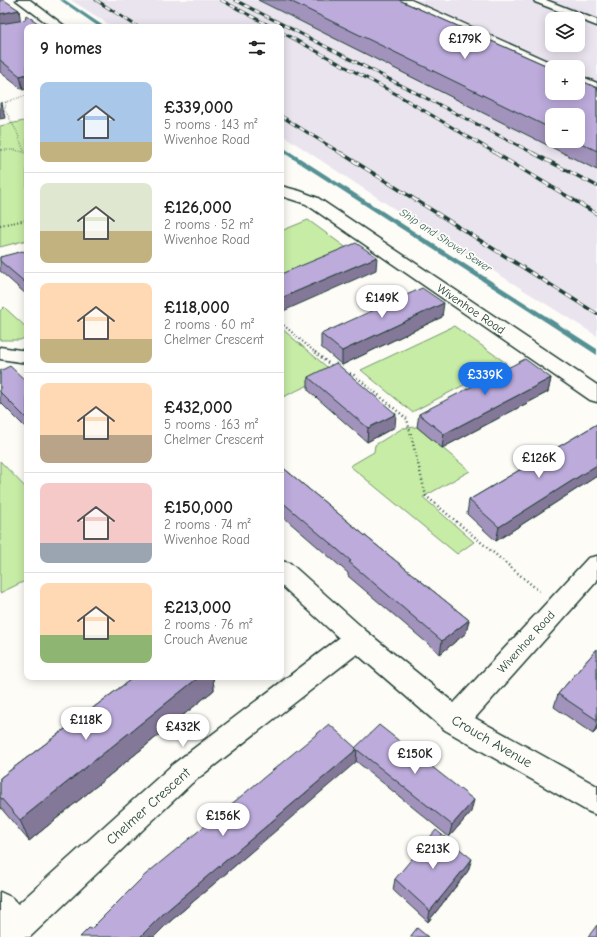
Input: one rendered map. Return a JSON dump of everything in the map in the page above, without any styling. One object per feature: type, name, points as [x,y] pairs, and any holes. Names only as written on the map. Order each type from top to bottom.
[{"type":"street","points":[[22,0],[56,24]]},
{"type":"street","name":"Wivenhoe Road","points":[[284,192],[312,201],[597,395]]},
{"type":"street","points":[[0,353],[24,356]]},
{"type":"street","name":"Wivenhoe Road","points":[[455,721],[557,607],[597,565]]},
{"type":"street","points":[[284,573],[357,639]]},
{"type":"street","name":"Crouch Avenue","points":[[357,639],[455,721],[597,800]]},
{"type":"street","name":"Chelmer Crescent","points":[[8,924],[182,774],[357,639]]},
{"type":"lane","points":[[404,0],[545,63]]},
{"type":"lane","points":[[538,0],[597,23]]},
{"type":"lane","points":[[585,81],[597,87]]},
{"type":"path","points":[[0,103],[24,96]]},
{"type":"path","points":[[0,150],[24,151],[17,132],[5,110],[6,102]]},
{"type":"path","points":[[0,225],[24,221]]},
{"type":"path","points":[[284,326],[339,372],[353,374],[407,419],[426,496],[557,607]]},
{"type":"shaded area","points":[[71,0],[597,0],[597,336],[390,206],[284,136],[284,24],[108,24]]},
{"type":"green space","points":[[24,121],[24,241],[0,247],[0,126]]},
{"type":"green space","points":[[308,220],[348,249],[284,276],[284,230]]},
{"type":"green space","points":[[4,307],[24,325],[24,338],[20,340],[0,340],[0,311]]},
{"type":"green space","points":[[454,326],[506,363],[412,412],[361,370]]},
{"type":"green space","points":[[284,331],[334,373],[284,397]]},
{"type":"green space","points":[[417,427],[470,471],[423,497],[474,542],[457,554],[350,466],[374,452],[375,445],[403,428]]},
{"type":"green space","points":[[0,461],[24,486],[24,581],[0,593]]},
{"type":"building","points":[[0,0],[4,0],[19,10],[0,14]]},
{"type":"building","points":[[288,0],[399,0],[545,65],[545,100],[585,100],[585,82],[597,88],[597,151],[585,145],[585,108],[545,108],[545,126]]},
{"type":"building","points":[[26,15],[40,24],[24,24],[24,75],[20,76],[0,60],[0,24],[25,20]]},
{"type":"building","points":[[356,243],[377,257],[284,297],[284,273]]},
{"type":"building","points":[[24,252],[24,281],[0,261],[0,257]]},
{"type":"building","points":[[422,288],[444,303],[342,351],[321,334]]},
{"type":"building","points":[[525,359],[551,378],[444,434],[419,414]]},
{"type":"building","points":[[336,363],[396,414],[368,428],[308,377]]},
{"type":"building","points":[[10,366],[24,379],[24,416],[0,392],[0,371]]},
{"type":"building","points":[[597,424],[597,465],[499,527],[469,500]]},
{"type":"building","points":[[284,468],[469,620],[442,641],[349,562],[351,561],[284,504]]},
{"type":"building","points":[[597,649],[597,720],[558,694]]},
{"type":"building","points":[[130,680],[195,680],[20,820],[0,797],[0,778]]},
{"type":"building","points":[[329,724],[357,749],[163,914],[140,937],[80,937],[89,928],[91,929],[145,875]]},
{"type":"building","points":[[379,725],[474,800],[452,825],[355,748]]},
{"type":"building","points":[[436,830],[472,859],[430,911],[395,879]]},
{"type":"building","points":[[597,925],[597,937],[588,937]]},
{"type":"building","points":[[417,928],[428,937],[410,937]]},
{"type":"waterway","name":"Ship and Shovel Sewer","points":[[62,0],[98,24]]},
{"type":"waterway","name":"Ship and Shovel Sewer","points":[[284,150],[597,353]]},
{"type":"railway","points":[[96,0],[133,24]]},
{"type":"railway","points":[[221,0],[266,24]]},
{"type":"railway","points":[[235,0],[282,24]]},
{"type":"railway","points":[[284,25],[535,154]]},
{"type":"railway","points":[[284,34],[396,94],[497,154]]},
{"type":"railway","points":[[284,118],[342,154]]},
{"type":"railway","points":[[341,153],[597,314]]},
{"type":"railway","points":[[495,153],[597,214]]},
{"type":"railway","points":[[533,153],[597,186]]}]
